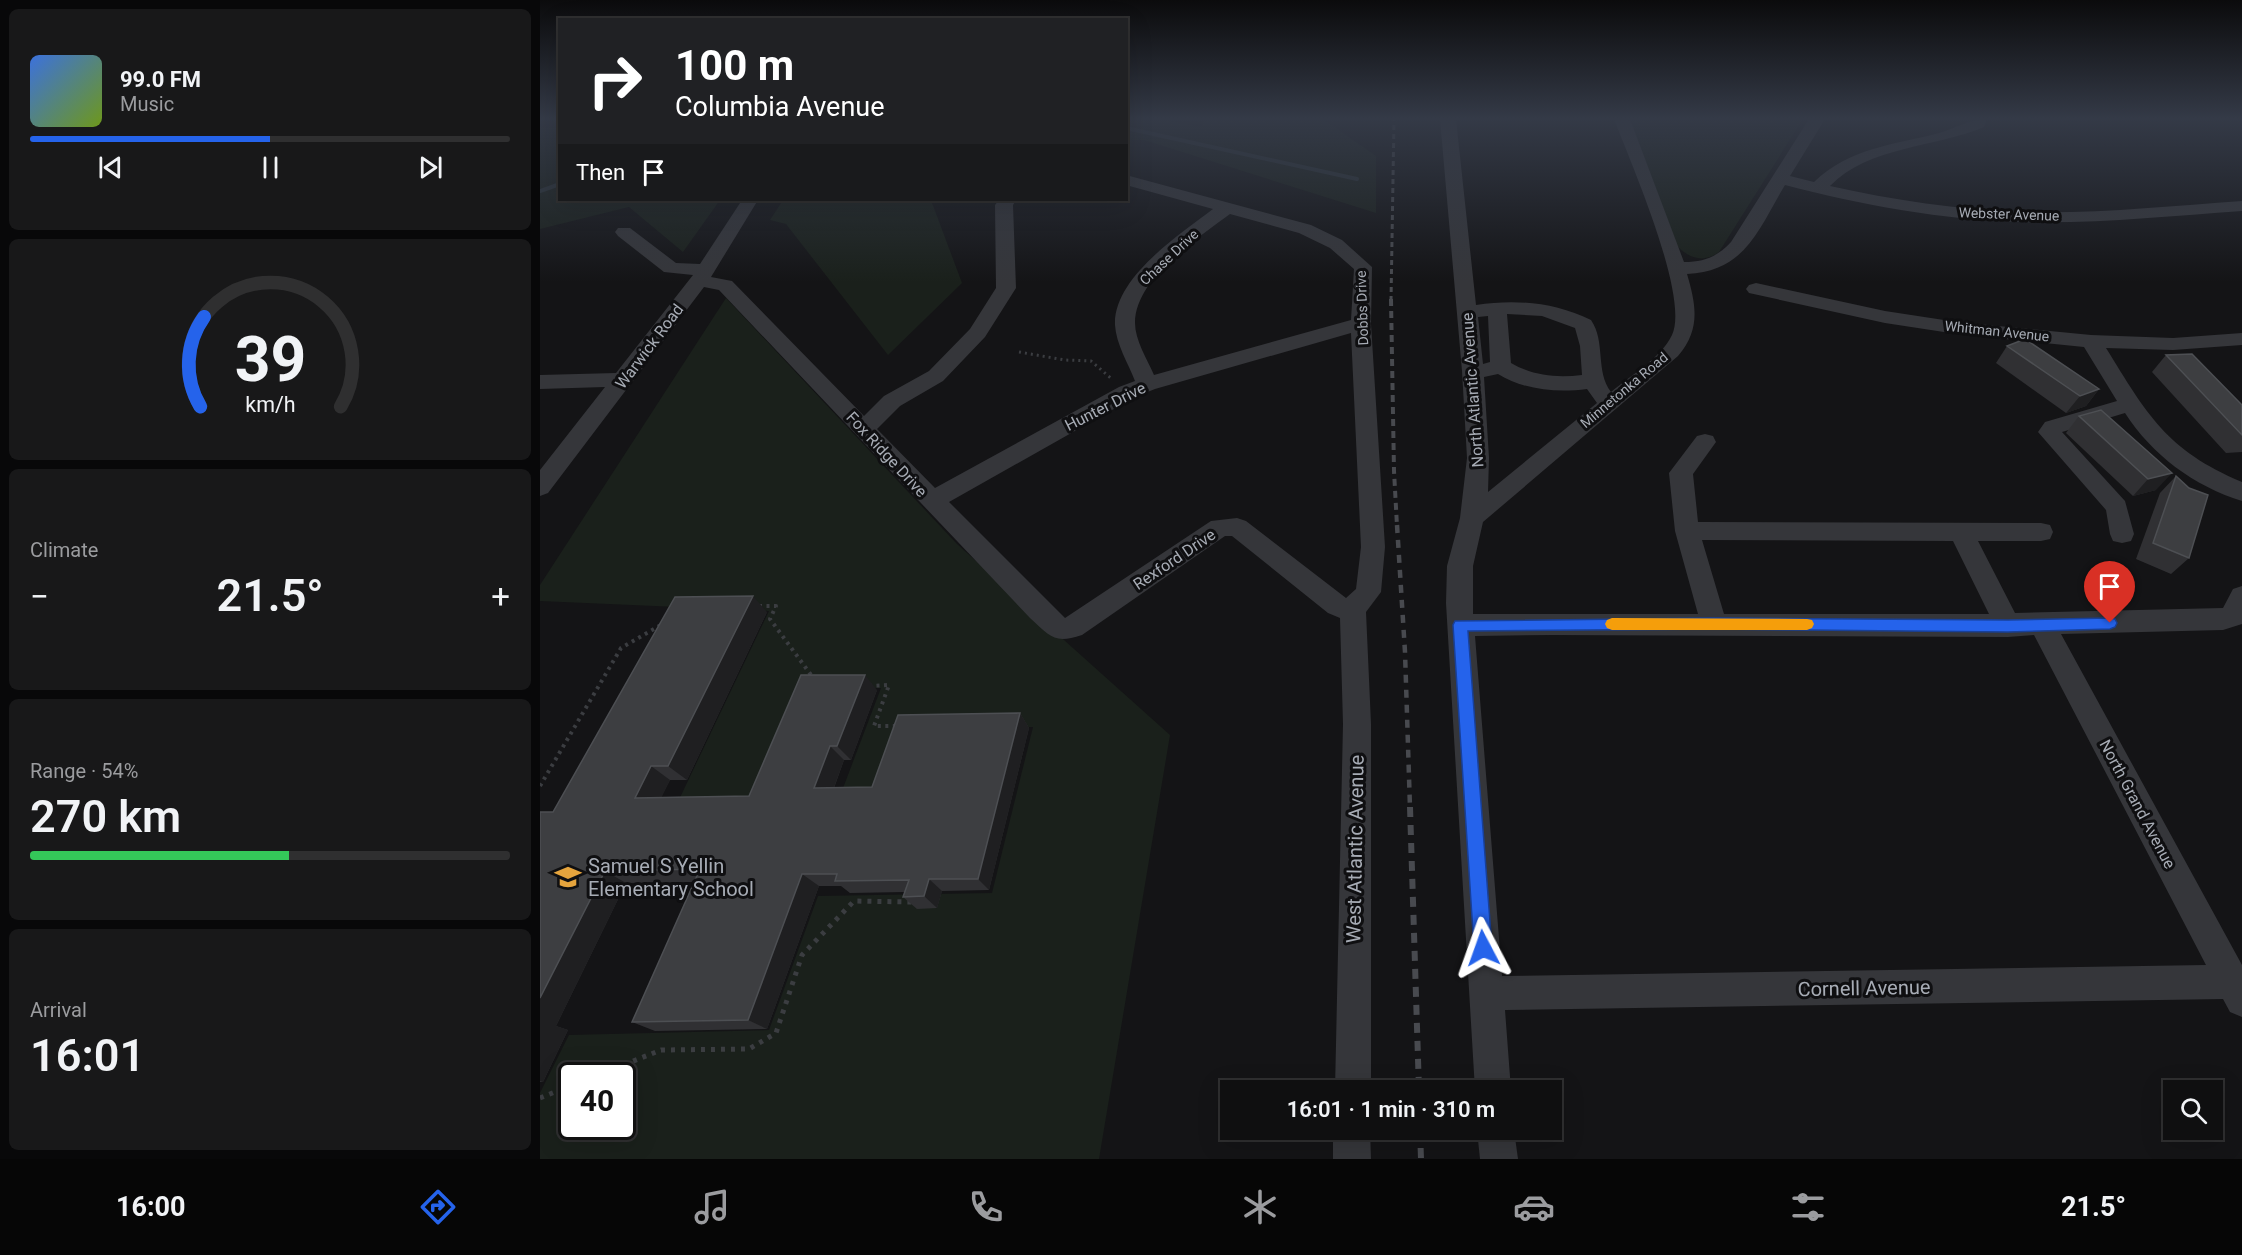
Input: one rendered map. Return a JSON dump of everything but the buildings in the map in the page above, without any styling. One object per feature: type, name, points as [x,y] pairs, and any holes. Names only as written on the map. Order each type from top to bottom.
[{"type":"street","name":"North Atlantic Avenue","points":[[1453,173],[1473,371],[1478,458],[1472,518],[1460,566],[1460,625],[1492,1080]]},
{"type":"street","name":"Minnetonka Road","points":[[1472,518],[1521,475],[1660,362],[1677,344],[1684,330],[1685,304],[1676,268],[1642,173]]},
{"type":"street","points":[[1676,268],[1696,268],[1724,259],[1752,225],[1784,173]]},
{"type":"street","points":[[1817,189],[1833,173]]},
{"type":"street","name":"Webster Avenue","points":[[1780,179],[1817,189],[1912,207],[2022,216],[2060,217],[2242,206]]},
{"type":"street","name":"Dobbs Drive","points":[[1128,181],[1305,229],[1335,244],[1363,267],[1361,324],[1373,547],[1368,592],[1357,603]]},
{"type":"street","name":"Warwick Road","points":[[540,487],[702,275],[749,201]]},
{"type":"street","points":[[863,430],[892,401],[936,376],[978,333],[1006,288],[1004,205],[1007,201]]},
{"type":"street","name":"Chase Drive","points":[[1137,388],[1125,322],[1131,294],[1148,273],[1226,208]]},
{"type":"street","name":"Fox Ridge Drive","points":[[624,232],[671,268],[702,275],[725,285],[1039,611],[1062,630],[1073,627]]},
{"type":"street","name":"Whitman Avenue","points":[[1756,289],[1905,320],[1957,328],[2091,341],[2168,344],[2242,339]]},
{"type":"street","points":[[1467,313],[1497,307],[1557,313],[1584,324],[1591,345],[1593,381],[1596,391],[1610,404]]},
{"type":"street","points":[[1497,307],[1501,366]]},
{"type":"street","name":"Hunter Drive","points":[[932,501],[1137,388],[1361,324]]},
{"type":"street","points":[[2091,341],[2156,439],[2185,462],[2242,492]]},
{"type":"street","points":[[2168,344],[2184,361]]},
{"type":"street","points":[[1501,366],[1511,373],[1553,384],[1593,381]]},
{"type":"street","points":[[1473,371],[1501,366]]},
{"type":"street","points":[[540,382],[622,380]]},
{"type":"street","points":[[842,406],[892,401]]},
{"type":"street","points":[[2122,534],[2117,507],[2049,432],[2053,427],[2131,404]]},
{"type":"street","points":[[1705,442],[1680,473],[1686,531],[1714,623]]},
{"type":"street","points":[[1478,458],[1495,469],[1521,475]]},
{"type":"street","name":"Rexford Drive","points":[[1073,627],[1220,527],[1237,527],[1337,606],[1347,610],[1357,603]]},
{"type":"street","points":[[1960,530],[2008,626]]},
{"type":"street","points":[[1686,531],[2041,532]]},
{"type":"street","points":[[1460,625],[1714,623],[2043,626],[2223,619],[2236,615],[2242,596]]},
{"type":"street","name":"West Atlantic Avenue","points":[[1353,1080],[1357,603]]},
{"type":"street","name":"North Grand Avenue","points":[[2043,626],[2239,988]]},
{"type":"street","name":"Cornell Avenue","points":[[1486,993],[2239,988]]},
{"type":"street","points":[[1352,1140],[1352,1159]]},
{"type":"street","points":[[1497,1140],[1498,1159]]},
{"type":"path","points":[[1019,352],[1065,360],[1091,361],[1137,388]]},
{"type":"path","points":[[753,606],[776,606],[770,619],[819,686]]},
{"type":"path","points":[[540,786],[621,648],[667,621]]},
{"type":"path","points":[[866,686],[890,686],[874,726],[908,726]]},
{"type":"path","points":[[631,1062],[661,1050],[749,1049],[776,1033],[802,955],[854,901],[919,902]]},
{"type":"path","points":[[540,1098],[558,1091]]},
{"type":"shaded area","points":[[540,173],[558,173],[558,201],[719,201],[683,252],[629,207],[540,229]]},
{"type":"shaded area","points":[[1249,173],[1376,173],[1376,213]]},
{"type":"shaded area","points":[[1650,173],[1769,173],[1719,252],[1708,258],[1697,258],[1677,246]]},
{"type":"shaded area","points":[[782,201],[931,201],[962,283],[888,355],[786,224],[770,220]]},
{"type":"shaded area","points":[[726,298],[957,544],[1170,735],[1099,1159],[540,1159],[540,1093],[569,1035],[769,1030],[818,896],[992,893],[1033,727],[908,729],[884,796],[840,796],[881,688],[815,688],[764,807],[675,808],[769,611],[540,601],[540,585]]},
{"type":"waterway","points":[[1330,173],[1357,179]]},
{"type":"waterway","points":[[540,191],[558,185]]},
{"type":"railway","points":[[1391,300],[1393,173]]},
{"type":"railway","points":[[1391,300],[1397,526]]},
{"type":"railway","points":[[1397,525],[1405,652],[1410,808]]},
{"type":"railway","points":[[1410,807],[1419,1080]]},
{"type":"railway","points":[[1420,1140],[1421,1159]]},
{"type":"slow traffic","points":[[1612,624],[1807,624]]},
{"type":"place","name":"Samuel S Yellin Elementary School","points":[[568,877]]},
{"type":"route","points":[[1483,948],[1460,625],[1714,623],[2043,626],[2110,623]]}]
